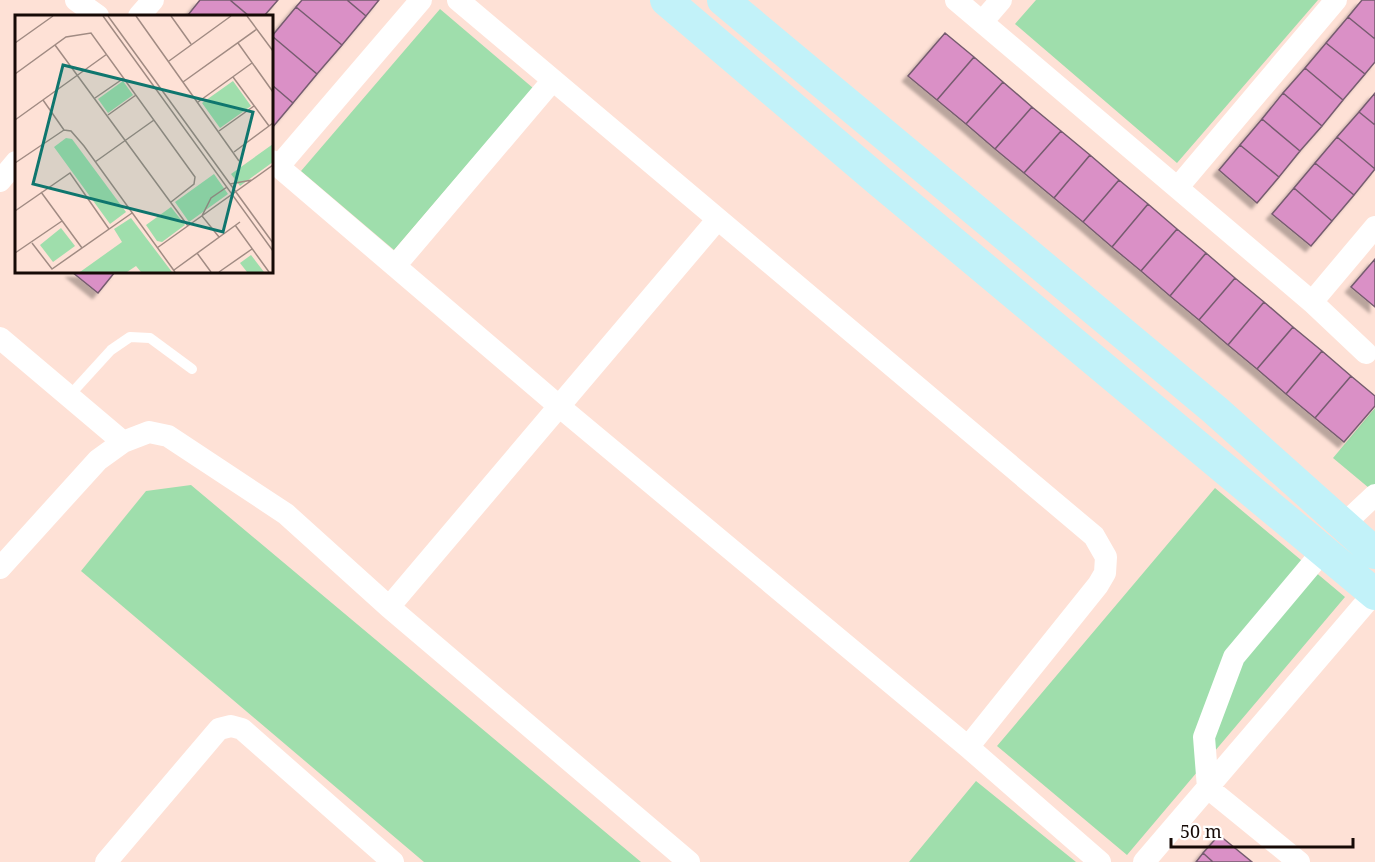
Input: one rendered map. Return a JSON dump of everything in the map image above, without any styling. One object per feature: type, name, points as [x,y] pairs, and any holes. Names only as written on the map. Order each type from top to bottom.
[{"type":"main road","points":[[666,0],[878,180],[1375,593]]},
{"type":"main road","points":[[723,0],[1215,410],[1375,553]]},
{"type":"street","points":[[76,0],[97,15]]},
{"type":"street","points":[[140,15],[153,0]]},
{"type":"street","points":[[421,0],[275,164],[560,407],[968,747],[1100,862]]},
{"type":"street","points":[[458,0],[1094,536],[1106,557],[1105,573],[1098,585],[968,747]]},
{"type":"street","points":[[956,0],[1312,302],[1366,353]]},
{"type":"street","points":[[982,22],[1001,0]]},
{"type":"street","points":[[1178,187],[1336,0]]},
{"type":"street","points":[[395,266],[553,80]]},
{"type":"street","points":[[0,181],[15,163]]},
{"type":"street","points":[[389,606],[717,220]]},
{"type":"street","points":[[1312,302],[1375,226]]},
{"type":"street","points":[[0,338],[123,442]]},
{"type":"street","points":[[0,568],[98,460],[123,442],[149,432],[168,436],[286,514],[389,606],[689,862]]},
{"type":"street","points":[[1343,525],[1375,495]]},
{"type":"street","points":[[1299,862],[1208,788],[1204,737],[1234,657],[1323,551]]},
{"type":"street","points":[[1144,862],[1375,593]]},
{"type":"street","points":[[106,862],[219,729],[231,726],[242,729],[393,862]]},
{"type":"lane","points":[[69,396],[111,350],[130,337],[150,338],[192,369]]},
{"type":"green space","points":[[1036,0],[1318,0],[1177,163],[1015,24]]},
{"type":"green space","points":[[440,9],[533,88],[394,250],[301,171]]},
{"type":"green space","points":[[1375,408],[1375,493],[1333,458]]},
{"type":"green space","points":[[191,485],[641,862],[424,862],[81,571],[146,491]]},
{"type":"green space","points":[[1215,488],[1345,597],[1127,855],[997,746]]},
{"type":"green space","points":[[976,781],[1076,862],[909,862]]},
{"type":"building","points":[[200,0],[230,0],[248,15],[188,15]]},
{"type":"building","points":[[230,0],[278,0],[265,15],[248,15]]},
{"type":"building","points":[[302,0],[347,0],[366,16],[342,45],[296,7]]},
{"type":"building","points":[[347,0],[379,0],[366,16]]},
{"type":"building","points":[[1362,0],[1375,0],[1375,39],[1348,17]]},
{"type":"building","points":[[296,7],[342,45],[317,74],[273,35]]},
{"type":"building","points":[[1348,17],[1375,39],[1375,62],[1365,74],[1326,43]]},
{"type":"building","points":[[945,33],[974,57],[937,100],[908,76]]},
{"type":"building","points":[[273,37],[317,74],[293,103],[273,86]]},
{"type":"building","points":[[1326,43],[1365,74],[1343,100],[1305,68]]},
{"type":"building","points":[[974,57],[1003,82],[966,124],[937,100]]},
{"type":"building","points":[[1305,68],[1343,100],[1322,126],[1283,93]]},
{"type":"building","points":[[1003,82],[1032,107],[995,149],[966,124]]},
{"type":"building","points":[[273,86],[293,103],[273,127]]},
{"type":"building","points":[[1283,93],[1322,126],[1300,151],[1262,119]]},
{"type":"building","points":[[1375,93],[1375,125],[1359,112]]},
{"type":"building","points":[[1032,107],[1061,131],[1024,173],[995,149]]},
{"type":"building","points":[[1359,112],[1375,125],[1375,169],[1337,137]]},
{"type":"building","points":[[1262,119],[1300,151],[1279,177],[1240,145]]},
{"type":"building","points":[[1061,131],[1090,155],[1054,198],[1024,173]]},
{"type":"building","points":[[1337,137],[1375,169],[1354,195],[1315,163]]},
{"type":"building","points":[[1240,145],[1279,177],[1257,203],[1219,170]]},
{"type":"building","points":[[1090,155],[1119,180],[1083,222],[1054,198]]},
{"type":"building","points":[[1315,163],[1354,195],[1332,221],[1294,188]]},
{"type":"building","points":[[1119,180],[1148,204],[1112,247],[1083,222]]},
{"type":"building","points":[[1294,188],[1332,221],[1311,246],[1272,214]]},
{"type":"building","points":[[1148,204],[1177,229],[1141,271],[1112,247]]},
{"type":"building","points":[[1177,229],[1206,253],[1170,296],[1141,271]]},
{"type":"building","points":[[1206,253],[1235,278],[1199,320],[1170,296]]},
{"type":"building","points":[[1375,259],[1375,307],[1351,287]]},
{"type":"building","points":[[73,273],[114,273],[98,293]]},
{"type":"building","points":[[1235,278],[1264,302],[1228,345],[1199,320]]},
{"type":"building","points":[[1264,302],[1293,327],[1257,369],[1228,345]]},
{"type":"building","points":[[1293,327],[1322,351],[1286,394],[1257,369]]},
{"type":"building","points":[[1322,351],[1351,376],[1315,418],[1286,394]]},
{"type":"building","points":[[1351,376],[1375,396],[1375,406],[1344,442],[1315,418]]},
{"type":"building","points":[[1219,835],[1252,862],[1213,862],[1203,853]]},
{"type":"building","points":[[1203,853],[1213,862],[1196,862]]}]
